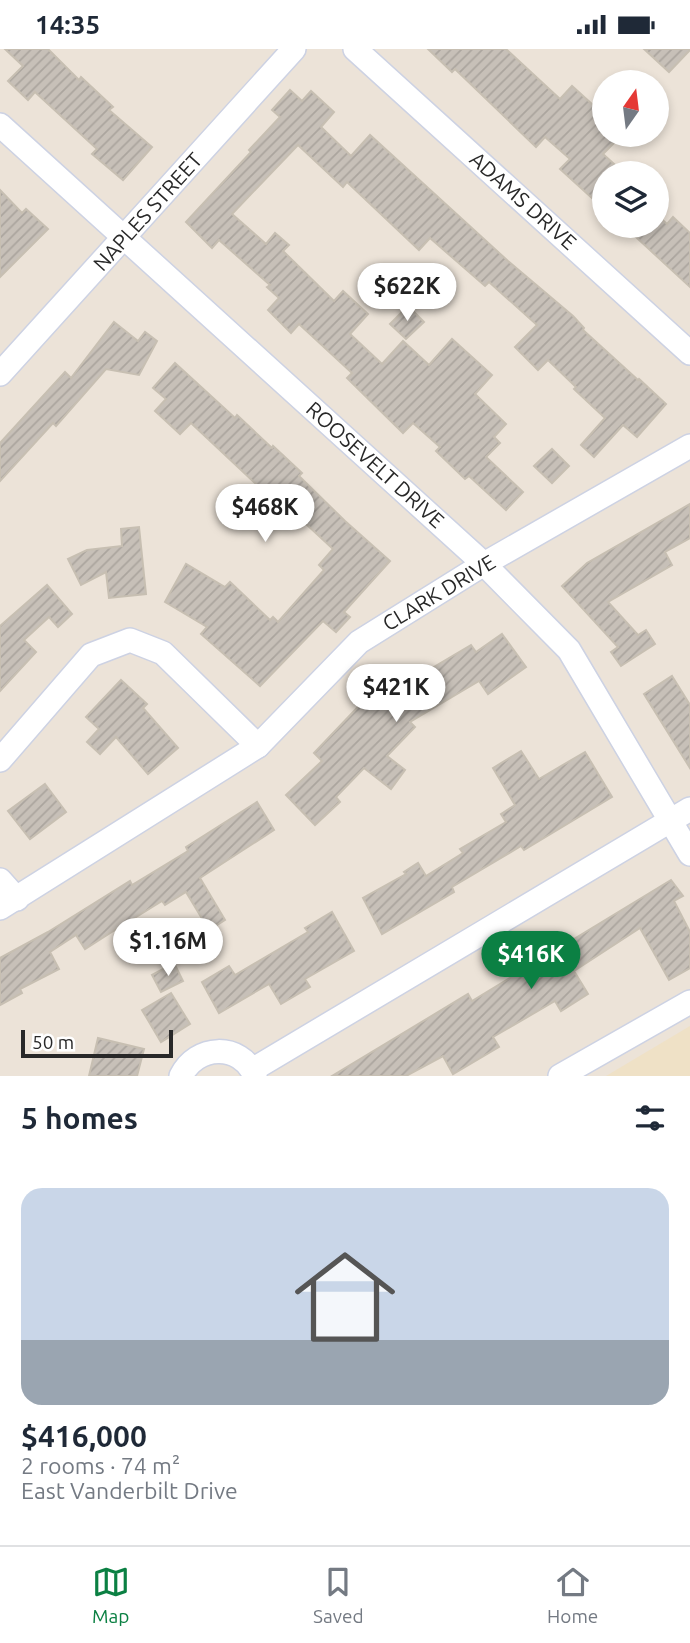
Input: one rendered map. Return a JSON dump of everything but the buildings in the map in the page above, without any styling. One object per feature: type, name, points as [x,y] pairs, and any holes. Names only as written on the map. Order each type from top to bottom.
[{"type":"street","name":"NAPLES STREET","points":[[0,374],[294,49]]},
{"type":"street","name":"ADAMS DRIVE","points":[[355,49],[690,353]]},
{"type":"street","name":"ROOSEVELT DRIVE","points":[[0,125],[484,564],[569,650],[680,815],[690,854]]},
{"type":"street","name":"CLARK DRIVE","points":[[9,903],[258,746],[359,642],[484,564],[690,446]]},
{"type":"street","points":[[0,761],[91,655],[130,640],[163,653],[258,746]]},
{"type":"street","points":[[181,1076],[192,1060],[214,1051],[236,1055],[254,1073],[680,815]]},
{"type":"street","points":[[0,880],[9,903]]},
{"type":"street","points":[[560,1076],[690,1002]]},
{"type":"shaded area","points":[[690,1026],[690,1076],[606,1076]]}]
